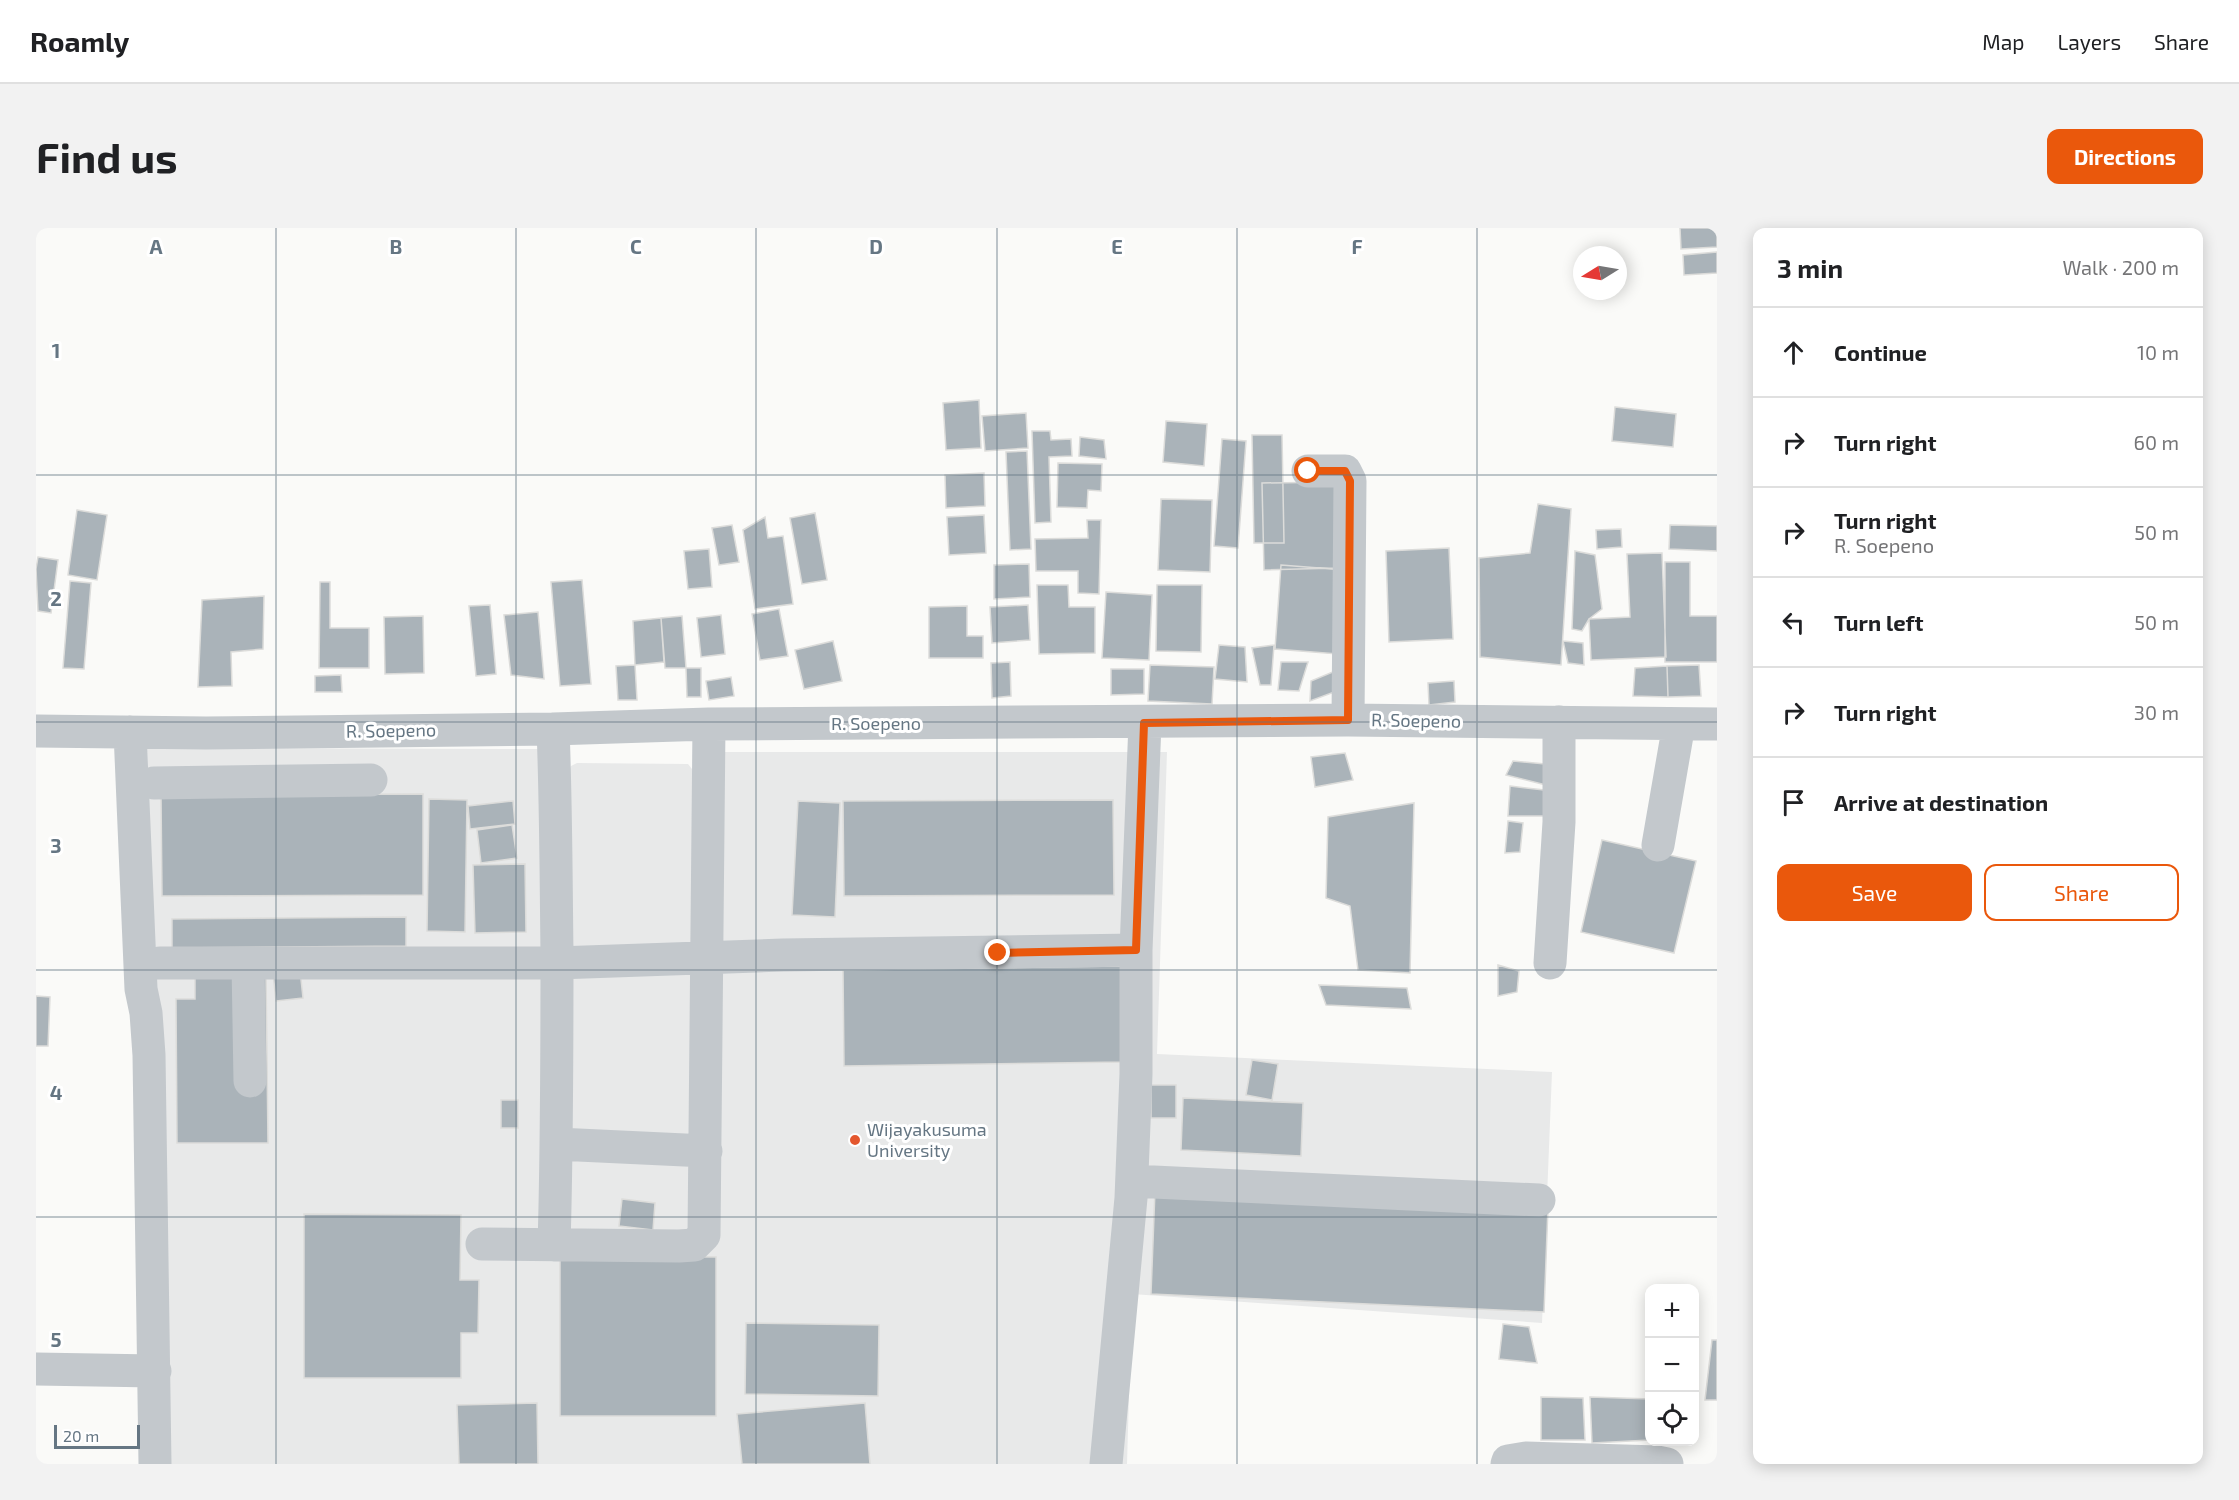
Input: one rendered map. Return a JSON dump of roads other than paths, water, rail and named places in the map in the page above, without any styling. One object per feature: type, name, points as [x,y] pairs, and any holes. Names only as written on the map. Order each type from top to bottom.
[{"type":"street","points":[[1308,471],[1345,471],[1350,481],[1348,720]]},
{"type":"street","name":"R. Soepeno","points":[[36,731],[206,733],[553,729],[709,724],[1348,720],[1717,724]]},
{"type":"street","points":[[1550,963],[1559,822],[1559,722]]},
{"type":"street","points":[[1106,1464],[1122,1311],[1132,1181],[1136,1074],[1136,950],[1144,723]]},
{"type":"street","points":[[482,1244],[694,1245],[704,1235],[709,724]]},
{"type":"street","points":[[1658,845],[1679,724]]},
{"type":"street","points":[[553,729],[556,795],[557,1144],[554,1245]]},
{"type":"street","points":[[142,731],[154,783],[157,939],[165,1009],[168,1464]]},
{"type":"street","points":[[142,731],[141,989],[150,1055],[155,1464]]},
{"type":"street","points":[[154,783],[371,780]]},
{"type":"street","points":[[160,963],[556,963],[1136,950]]},
{"type":"street","points":[[248,963],[250,1081]]},
{"type":"street","points":[[557,1144],[706,1151]]},
{"type":"street","points":[[1132,1181],[1539,1200]]},
{"type":"street","points":[[36,1369],[155,1371]]},
{"type":"street","points":[[1507,1464],[1508,1461],[1526,1458],[1657,1461],[1667,1464]]},
{"type":"place","name":"Wijayakusuma University","points":[[855,1140]]}]
